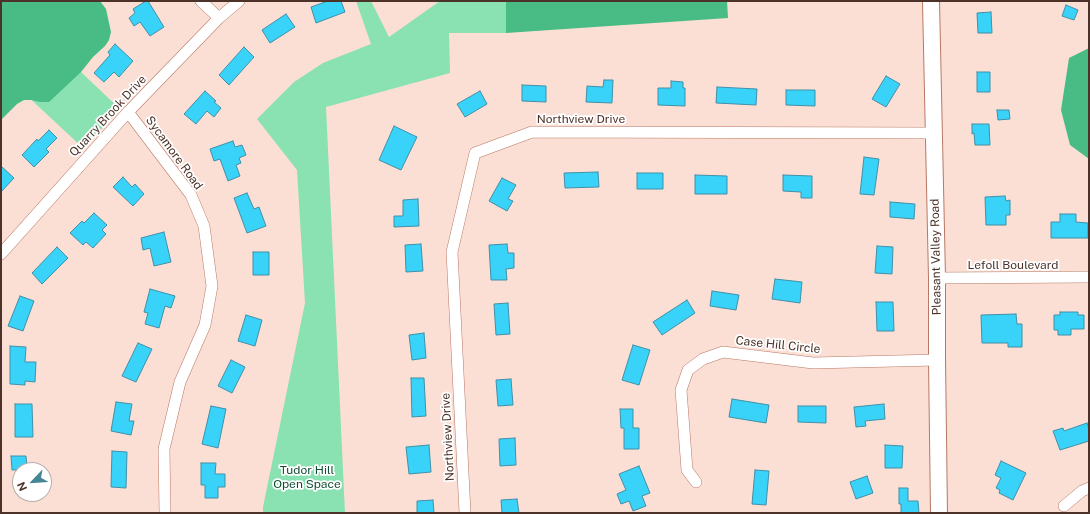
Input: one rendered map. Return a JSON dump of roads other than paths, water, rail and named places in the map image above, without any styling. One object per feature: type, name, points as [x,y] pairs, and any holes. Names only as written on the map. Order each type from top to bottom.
[{"type":"main road","name":"Pleasant Valley Road","points":[[931,1],[937,278],[939,513]]},
{"type":"street","points":[[201,1],[219,18]]},
{"type":"street","name":"Quarry Brook Drive","points":[[1,254],[128,112],[219,18],[239,1]]},
{"type":"street","name":"Sycamore Road","points":[[128,112],[191,195],[204,226],[212,286],[205,325],[180,382],[164,449],[165,513]]},
{"type":"street","name":"Northview Drive","points":[[465,513],[452,252],[475,153],[532,132],[934,133]]},
{"type":"street","name":"Lefoll Boulevard","points":[[937,278],[1089,278]]},
{"type":"street","name":"Case Hill Circle","points":[[696,482],[687,470],[681,390],[688,370],[703,359],[723,352],[813,363],[937,360]]},
{"type":"street","points":[[1064,506],[1082,491],[1089,488]]},
{"type":"park label","name":"Tudor Hill Open Space","points":[[307,477]]}]
